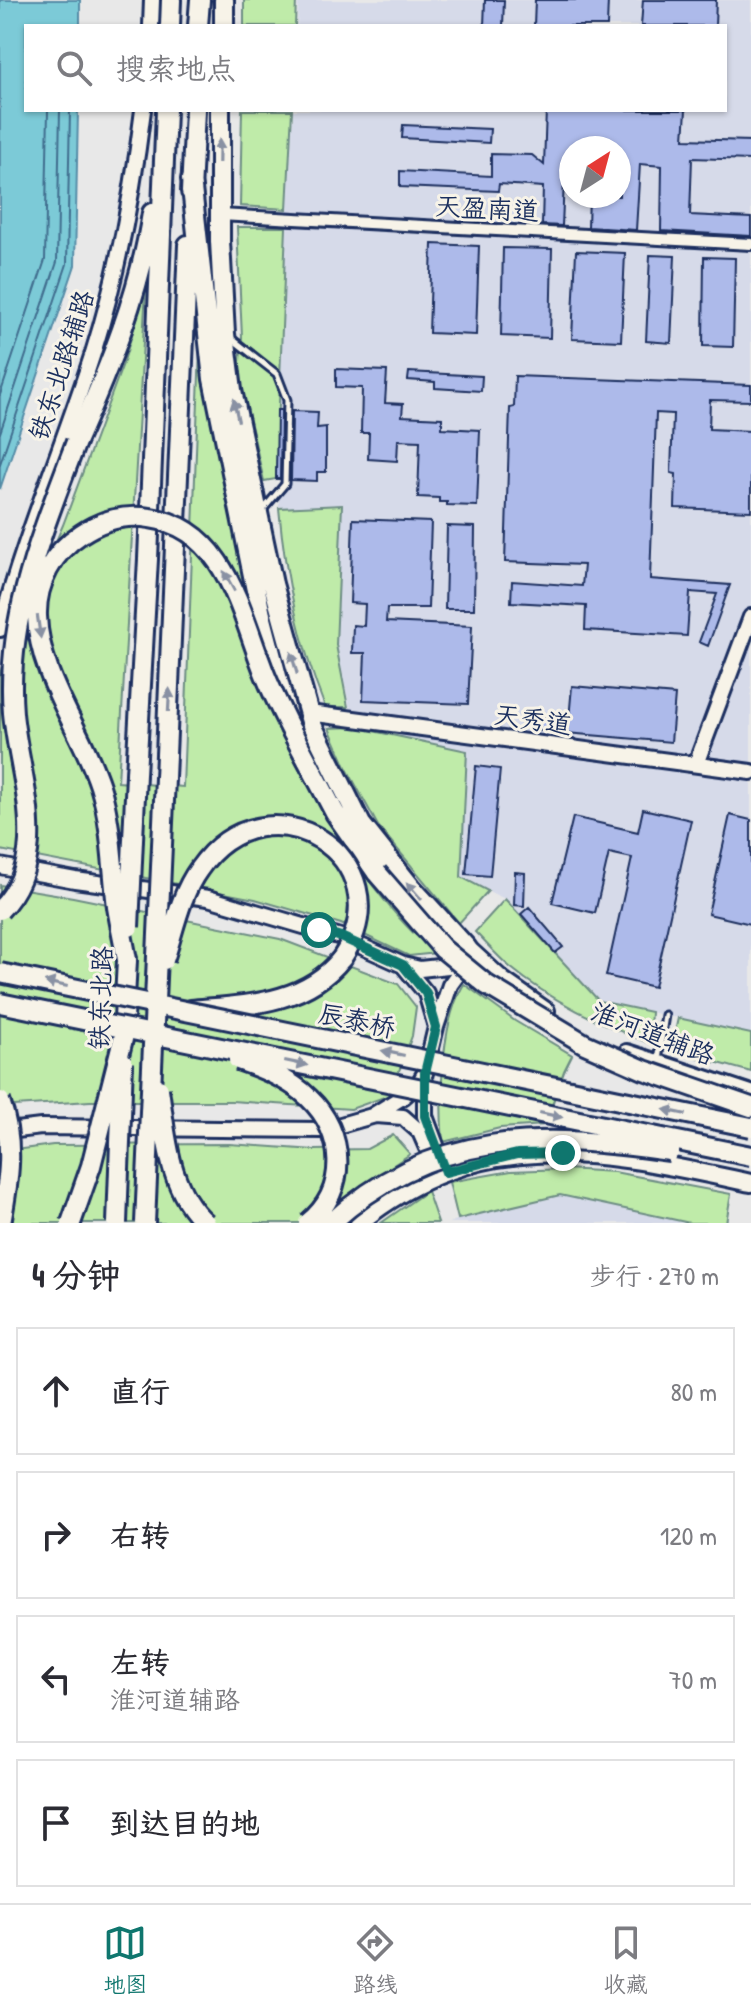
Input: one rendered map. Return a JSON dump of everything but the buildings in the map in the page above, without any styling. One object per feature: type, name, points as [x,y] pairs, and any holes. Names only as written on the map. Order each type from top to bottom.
[{"type":"highway","points":[[170,24],[171,0]]},
{"type":"highway","points":[[198,24],[200,0]]},
{"type":"highway","points":[[224,0],[224,24]]},
{"type":"highway","points":[[145,1223],[195,112]]},
{"type":"highway","points":[[220,112],[225,334],[232,390],[273,584],[309,713],[334,773],[361,824],[411,887],[470,951]]},
{"type":"highway","points":[[0,910],[21,884],[30,846],[13,709],[20,613],[48,516],[105,377],[141,269],[165,118]]},
{"type":"highway","name":"铁东北路","points":[[117,1223],[165,118]]},
{"type":"highway","points":[[191,179],[213,379],[261,615],[291,730]]},
{"type":"highway","points":[[127,960],[105,804],[90,760],[58,692],[38,628],[39,593],[51,563],[75,538],[100,522],[139,516],[171,522],[186,530],[209,550],[241,603],[268,684],[335,813],[377,873],[422,927],[487,985],[585,1044],[644,1070],[751,1107]]},
{"type":"highway","points":[[156,982],[187,889],[199,868],[223,842],[251,828],[284,825],[308,832],[339,853],[352,873],[359,910],[355,933],[337,964],[309,986],[282,999],[185,1011]]},
{"type":"highway","name":"辰泰桥","points":[[0,973],[751,1127]]},
{"type":"highway","name":"辰泰桥","points":[[0,1003],[751,1156]]},
{"type":"highway","points":[[171,1036],[260,1068],[311,1099],[332,1130],[338,1153],[337,1179],[330,1198],[308,1223]]},
{"type":"highway","points":[[71,1223],[91,1166],[123,1039]]},
{"type":"highway","points":[[153,1051],[170,1160],[188,1202],[206,1223]]},
{"type":"highway","points":[[0,1101],[8,1125],[10,1157],[1,1223]]},
{"type":"highway","points":[[331,1223],[354,1203],[416,1166],[447,1154],[504,1141],[568,1140],[622,1144],[751,1167]]},
{"type":"main road","name":"淮河道辅路","points":[[470,951],[527,999],[586,1035],[657,1065],[751,1094]]},
{"type":"main road","points":[[359,1223],[406,1190],[442,1174],[506,1155],[563,1153],[636,1159],[751,1183]]},
{"type":"street","points":[[151,24],[152,0]]},
{"type":"street","name":"铁东北路辅路","points":[[0,629],[36,512],[93,354],[113,282],[133,188],[143,112]]},
{"type":"street","name":"天盈南道","points":[[220,215],[751,244]]},
{"type":"street","points":[[696,764],[751,617]]},
{"type":"street","name":"天秀道","points":[[309,713],[751,772]]},
{"type":"street","points":[[0,866],[75,880],[208,898],[341,937],[403,965],[420,969],[440,968],[470,951]]},
{"type":"street","points":[[442,1174],[425,1116],[425,1073],[450,985],[470,951]]},
{"type":"street","points":[[403,965],[426,993],[436,1027]]},
{"type":"street","points":[[372,1116],[410,1092],[425,1073]]},
{"type":"street","points":[[0,1132],[41,1127],[323,1130],[372,1116],[395,1115],[412,1123],[420,1132],[442,1174]]},
{"type":"lane","points":[[225,334],[277,374],[287,400],[285,484],[258,514]]},
{"type":"lane","points":[[657,1065],[665,1015]]},
{"type":"shaded area","points":[[298,0],[751,0],[751,1034],[599,1001],[505,899],[461,878],[467,751],[354,727],[336,645],[342,505],[279,508],[280,335],[293,112],[727,112],[727,24],[297,24]]},
{"type":"shaded area","points":[[560,1195],[690,1223],[449,1223],[469,1215]]},
{"type":"green space","points":[[244,0],[296,0],[295,24],[244,24]]},
{"type":"green space","points":[[242,112],[292,112],[287,209],[240,206]]},
{"type":"green space","points":[[237,227],[286,227],[276,479],[264,481],[239,374],[242,337]]},
{"type":"green space","points":[[146,289],[118,782],[183,787],[200,349],[247,577],[254,664],[269,706],[307,783],[358,865],[385,901],[437,953],[409,956],[341,924],[255,899],[0,850],[0,671],[63,525],[124,361]]},
{"type":"green space","points":[[342,505],[336,645],[348,707],[325,707],[294,609],[279,508]]},
{"type":"green space","points":[[354,727],[467,751],[461,877],[488,891],[459,923],[378,826],[346,767],[329,728]]},
{"type":"green space","points":[[0,885],[280,939],[398,984],[416,1007],[412,1036],[390,1095],[351,1109],[231,1101],[90,1101],[0,1107]]},
{"type":"green space","points":[[505,899],[599,1001],[651,1012],[649,1043],[559,1001],[510,967],[475,932]]},
{"type":"green space","points":[[464,984],[515,1021],[572,1055],[545,1125],[500,1128],[443,1142],[443,1061],[450,1018]]},
{"type":"green space","points":[[678,1018],[751,1034],[751,1072],[671,1050]]},
{"type":"green space","points":[[393,1135],[410,1154],[371,1180],[321,1223],[0,1223],[0,1152],[53,1145],[229,1144],[315,1150],[367,1149]]},
{"type":"green space","points":[[565,1169],[614,1172],[731,1194],[726,1223],[690,1223],[560,1195],[458,1219],[449,1182],[511,1171]]},
{"type":"green space","points":[[427,1191],[438,1223],[381,1223]]},
{"type":"water","points":[[0,0],[80,0],[80,24],[24,24],[24,112],[78,112],[75,265],[0,489]]},
{"type":"route","points":[[319,930],[403,965],[426,993],[436,1027],[425,1073],[425,1116],[446,1172],[495,1157],[539,1152],[563,1153]]}]
